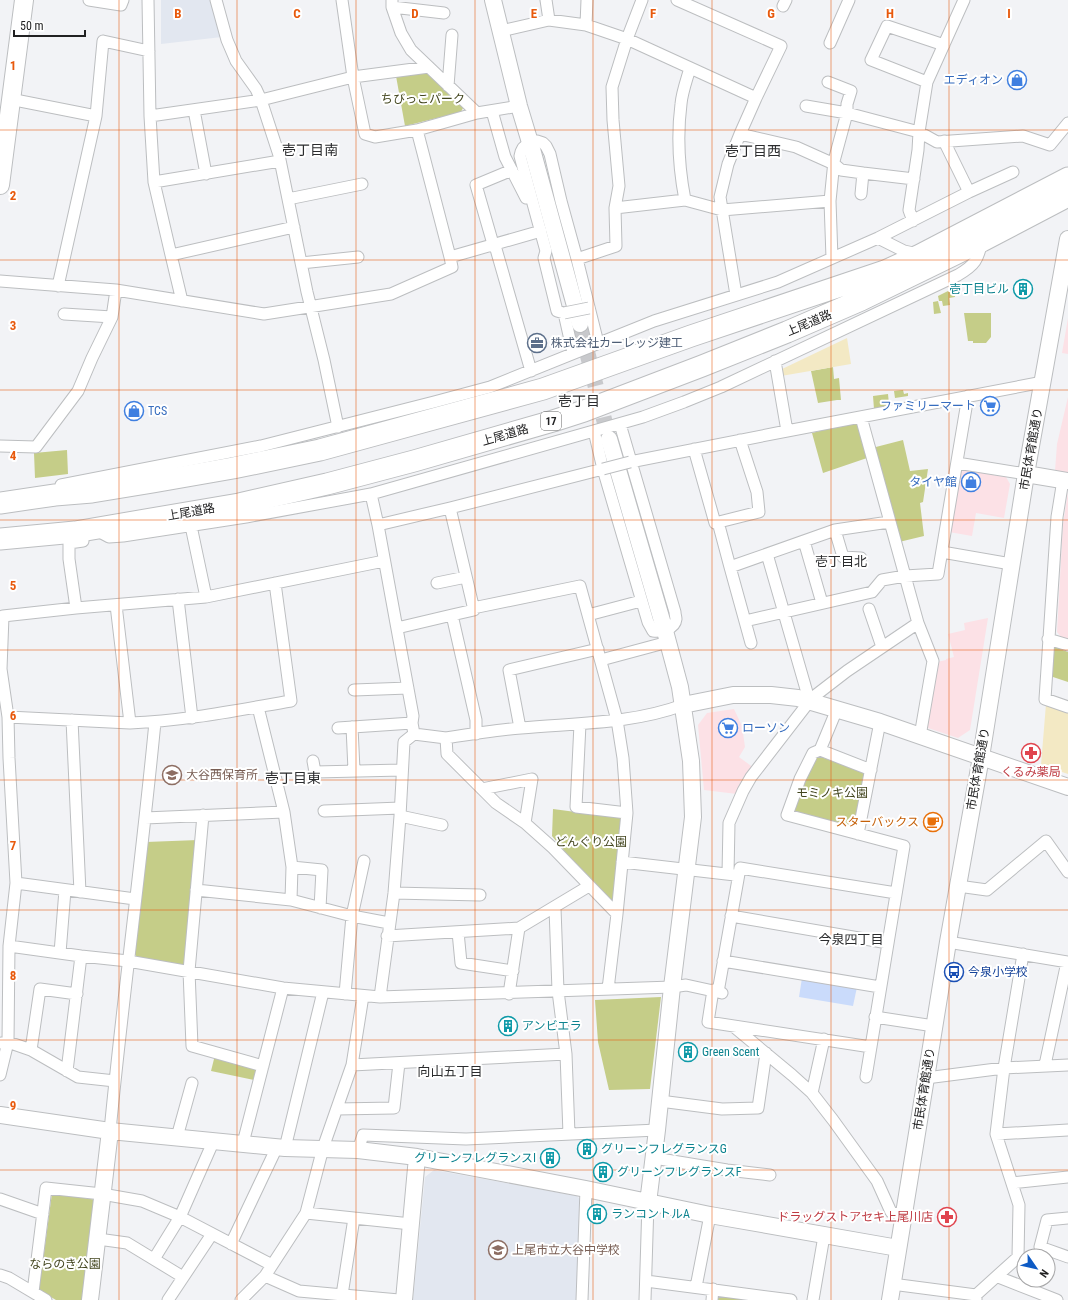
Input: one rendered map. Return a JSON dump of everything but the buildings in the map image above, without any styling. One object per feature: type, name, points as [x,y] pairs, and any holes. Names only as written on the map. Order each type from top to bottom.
[{"type":"highway","name":"上尾道路","points":[[0,503],[92,492],[233,468],[320,450],[543,389],[691,336],[885,271],[920,255],[1068,178]]},
{"type":"highway","name":"上尾道路","points":[[0,539],[75,532],[102,533],[239,504],[327,484],[414,461],[553,421],[584,411],[787,332],[861,300],[982,241],[1068,196]]},
{"type":"main road","points":[[0,178],[24,0]]},
{"type":"street","points":[[89,0],[122,5],[122,0]]},
{"type":"street","points":[[148,0],[150,116],[154,182],[182,301]]},
{"type":"street","points":[[216,0],[227,40],[236,61],[256,89],[261,100],[280,161],[301,263],[338,426]]},
{"type":"street","points":[[342,0],[353,77],[365,134],[375,136],[417,130],[477,114],[519,106]]},
{"type":"street","points":[[493,0],[519,106],[580,324]]},
{"type":"street","points":[[546,0],[549,20]]},
{"type":"street","points":[[586,25],[587,0]]},
{"type":"street","points":[[577,259],[616,246],[615,208],[619,186],[613,120],[612,87],[627,39],[642,0]]},
{"type":"street","points":[[677,0],[780,46],[728,164],[720,197],[736,295]]},
{"type":"street","points":[[830,43],[849,0]]},
{"type":"street","points":[[912,221],[909,210],[927,82],[964,0]]},
{"type":"street","points":[[444,13],[392,3],[401,33],[411,50],[477,114]]},
{"type":"street","points":[[501,31],[549,20],[586,25],[627,39],[756,98]]},
{"type":"street","points":[[927,82],[871,60],[887,26],[944,45]]},
{"type":"street","points":[[448,86],[452,35]]},
{"type":"street","points":[[58,286],[96,116],[103,41],[149,51]]},
{"type":"street","points":[[150,116],[261,100],[353,77],[429,67]]},
{"type":"street","points":[[685,200],[681,182],[679,143],[681,103],[690,68]]},
{"type":"street","points":[[828,82],[852,91],[847,104],[847,113],[834,164],[830,201],[832,258]]},
{"type":"street","points":[[10,99],[96,116]]},
{"type":"street","points":[[806,106],[847,113],[919,132],[937,142],[1023,136],[1050,145],[1068,123]]},
{"type":"street","points":[[194,110],[206,174]]},
{"type":"street","points":[[492,111],[505,157],[537,218]]},
{"type":"street","points":[[0,282],[116,290],[264,314],[391,294],[452,267],[417,130]]},
{"type":"street","points":[[740,134],[796,147],[834,164],[841,170],[863,174],[914,179]]},
{"type":"street","points":[[589,308],[564,313],[557,311],[544,258],[546,251],[520,156],[520,152],[530,142],[537,141],[543,143],[550,154],[598,343]]},
{"type":"street","points":[[944,141],[970,192]]},
{"type":"street","points":[[154,182],[280,161]]},
{"type":"street","points":[[512,170],[476,185],[531,371]]},
{"type":"street","points":[[42,497],[58,486],[261,446],[490,387],[654,321],[778,282],[878,238],[1013,172]]},
{"type":"street","points":[[861,194],[863,174]]},
{"type":"street","points":[[288,199],[362,184]]},
{"type":"street","points":[[615,208],[685,200],[722,210],[830,201]]},
{"type":"street","points":[[171,255],[294,227]]},
{"type":"street","points":[[450,257],[540,231]]},
{"type":"street","points":[[878,238],[904,251],[920,255]]},
{"type":"street","name":"市民体育館通り","points":[[890,1300],[948,942],[981,757],[1026,474],[1068,239]]},
{"type":"street","points":[[76,608],[69,559],[69,543],[102,533],[123,536],[191,526],[371,494],[620,424],[684,402],[721,387],[958,275],[969,269],[975,262],[980,254],[982,241]]},
{"type":"street","points":[[301,263],[358,258]]},
{"type":"street","points":[[0,446],[36,447],[78,391],[112,317],[116,290]]},
{"type":"street","points":[[564,313],[573,353]]},
{"type":"street","points":[[64,314],[112,317]]},
{"type":"street","points":[[775,361],[787,430]]},
{"type":"street","points":[[378,525],[630,462],[787,430],[1043,382]]},
{"type":"street","points":[[745,621],[872,592],[882,580],[906,576],[938,574],[968,396]]},
{"type":"street","points":[[861,417],[918,623],[933,661],[920,736]]},
{"type":"street","points":[[520,728],[510,670],[599,654],[666,637],[676,620],[675,612],[620,424]]},
{"type":"street","points":[[594,431],[603,469],[648,622],[653,631],[666,637]]},
{"type":"street","points":[[609,439],[666,637],[683,705],[691,761],[693,817],[648,1203],[645,1300]]},
{"type":"street","points":[[694,449],[715,523],[759,512],[757,492],[740,440]]},
{"type":"street","points":[[956,463],[1066,481],[1058,517],[1048,639],[1045,699],[1068,707]]},
{"type":"street","points":[[371,494],[413,716],[413,729],[404,742],[394,894],[387,936],[380,998]]},
{"type":"street","points":[[450,508],[473,608]]},
{"type":"street","points":[[718,522],[751,643]]},
{"type":"street","points":[[730,567],[835,530],[889,522]]},
{"type":"street","points":[[191,526],[206,597]]},
{"type":"street","points":[[835,530],[843,557],[861,558]]},
{"type":"street","points":[[804,541],[822,603]]},
{"type":"street","points":[[942,552],[1011,564]]},
{"type":"street","points":[[766,554],[808,696],[811,700]]},
{"type":"street","points":[[0,1075],[4,1043],[4,971],[9,946],[16,883],[4,757],[8,717],[1,669],[3,616],[116,604],[206,597],[384,561]]},
{"type":"street","points":[[437,583],[466,577]]},
{"type":"street","points":[[8,717],[130,723],[155,722],[192,718],[291,701],[274,583]]},
{"type":"street","points":[[397,628],[474,610],[473,608],[580,586],[617,720],[623,758],[627,813],[608,990]]},
{"type":"street","points":[[178,599],[192,718]]},
{"type":"street","points":[[588,615],[642,601]]},
{"type":"street","points":[[116,604],[130,723]]},
{"type":"street","points":[[869,609],[882,647]]},
{"type":"street","points":[[452,615],[476,720],[476,734]]},
{"type":"street","points":[[871,1047],[708,1022],[718,992],[731,916],[733,875],[729,823],[751,777],[811,700],[847,671],[918,623]]},
{"type":"street","points":[[1048,639],[1068,645]]},
{"type":"street","points":[[354,690],[408,688]]},
{"type":"street","points":[[338,728],[413,729],[446,738],[520,728],[617,720],[733,695],[771,694],[811,700],[837,708],[1068,787]]},
{"type":"street","points":[[258,707],[284,812],[292,867],[291,900]]},
{"type":"street","points":[[837,708],[820,750],[813,753],[800,779],[787,815],[904,846],[866,1078]]},
{"type":"street","points":[[72,720],[80,892]]},
{"type":"street","points":[[90,1300],[135,899],[146,818],[155,722]]},
{"type":"street","points":[[858,834],[880,722]]},
{"type":"street","points":[[580,724],[576,807],[627,813]]},
{"type":"street","points":[[352,727],[354,770]]},
{"type":"street","points":[[446,738],[447,754],[496,803],[525,823],[553,848],[617,914]]},
{"type":"street","points":[[820,750],[870,770]]},
{"type":"street","points":[[313,761],[315,772],[402,770]]},
{"type":"street","points":[[482,789],[532,779],[525,823]]},
{"type":"street","points":[[324,811],[400,812],[442,825]]},
{"type":"street","points":[[146,818],[284,812]]},
{"type":"street","points":[[203,815],[189,971],[192,1046],[263,1066]]},
{"type":"street","points":[[958,886],[987,890],[1046,841],[1068,872]]},
{"type":"street","points":[[345,994],[352,916],[364,861]]},
{"type":"street","points":[[622,862],[733,875]]},
{"type":"street","points":[[292,867],[322,870],[320,908]]},
{"type":"street","points":[[733,875],[740,868],[896,893]]},
{"type":"street","points":[[16,883],[135,899]]},
{"type":"street","points":[[387,936],[519,928],[555,908],[589,886]]},
{"type":"street","points":[[60,953],[65,890]]},
{"type":"street","points":[[196,890],[291,900],[352,916],[390,923]]},
{"type":"street","points":[[394,894],[480,895]]},
{"type":"street","points":[[555,908],[558,991],[566,1054],[569,1134]]},
{"type":"street","points":[[731,916],[888,943]]},
{"type":"street","points":[[509,994],[519,928]]},
{"type":"street","points":[[458,932],[461,963],[513,971]]},
{"type":"street","points":[[948,942],[1067,962],[1045,1065]]},
{"type":"street","points":[[9,946],[128,961],[283,988],[380,998],[608,990],[686,985],[718,992]]},
{"type":"street","points":[[892,1284],[976,1297],[1018,1257],[1019,1205],[996,1134],[1004,1068],[1023,954]]},
{"type":"street","points":[[67,1071],[81,956]]},
{"type":"street","points":[[724,961],[880,987]]},
{"type":"street","points":[[243,1143],[283,988]]},
{"type":"street","points":[[31,1050],[40,989],[77,994]]},
{"type":"street","points":[[231,1244],[281,1147],[323,992]]},
{"type":"street","points":[[241,1300],[264,1276],[306,1213],[323,1148],[352,1065],[363,996]]},
{"type":"street","points":[[875,1017],[934,1026]]},
{"type":"street","points":[[733,1026],[812,1093],[877,1181],[891,1212],[904,1215]]},
{"type":"street","points":[[812,1093],[824,1039]]},
{"type":"street","points":[[4,1043],[31,1050],[78,1077],[115,1080]]},
{"type":"street","points":[[660,1101],[722,1109],[758,1108],[766,1053]]},
{"type":"street","points":[[352,1065],[399,1064],[566,1054]]},
{"type":"street","points":[[337,1109],[394,1108],[399,1064]]},
{"type":"street","points":[[926,1078],[1004,1068],[1068,1064]]},
{"type":"street","points":[[176,1137],[192,1084]]},
{"type":"street","points":[[0,1115],[110,1131],[281,1147],[358,1150],[417,1157],[586,1189],[710,1215],[898,1248]]},
{"type":"street","points":[[358,1150],[363,1135],[466,1139],[657,1130]]},
{"type":"street","points":[[996,1134],[1068,1130]]},
{"type":"street","points":[[154,1259],[180,1217],[214,1140]]},
{"type":"street","points":[[404,1300],[417,1157]]},
{"type":"street","points":[[654,1158],[727,1170],[770,1175]]},
{"type":"street","points":[[1012,1183],[1068,1177]]},
{"type":"street","points":[[33,1292],[46,1188],[102,1194],[142,1201],[180,1217],[272,1265]]},
{"type":"street","points":[[582,1300],[586,1189]]},
{"type":"street","points":[[0,1199],[43,1214]]},
{"type":"street","points":[[306,1213],[411,1224]]},
{"type":"street","points":[[696,1287],[710,1215]]},
{"type":"street","points":[[342,1295],[354,1218]]},
{"type":"street","points":[[1068,1218],[1047,1220],[1040,1247],[1068,1257]]},
{"type":"street","points":[[168,1300],[212,1234]]},
{"type":"street","points":[[813,1300],[824,1236]]},
{"type":"street","points":[[98,1239],[127,1243],[183,1278]]},
{"type":"street","points":[[0,1276],[9,1278],[46,1300]]},
{"type":"street","points":[[264,1276],[300,1291],[399,1300]]},
{"type":"street","points":[[998,1277],[1057,1300]]},
{"type":"street","points":[[646,1281],[696,1287],[712,1294],[791,1300]]},
{"type":"shaded area","points":[[161,0],[213,0],[222,37],[161,44]]},
{"type":"shaded area","points":[[1068,318],[1068,354],[1062,353]]},
{"type":"shaded area","points":[[1068,397],[1068,473],[1055,471],[1057,444]]},
{"type":"shaded area","points":[[963,470],[1006,477],[1010,484],[1004,518],[976,513],[972,536],[949,532],[958,474]]},
{"type":"shaded area","points":[[1068,492],[1068,640],[1062,638],[1057,632],[1063,524]]},
{"type":"shaded area","points":[[988,618],[970,730],[958,738],[928,728],[926,723],[937,662],[954,657],[948,634],[965,630],[964,623]]},
{"type":"shaded area","points":[[734,709],[742,726],[745,747],[739,757],[754,768],[737,794],[704,790],[698,725],[707,713]]},
{"type":"shaded area","name":"上尾市立大谷中学校","points":[[434,1170],[577,1196],[582,1201],[577,1300],[413,1300],[425,1177]]},
{"type":"green space","name":"ちびっこパーク","points":[[425,71],[463,108],[461,112],[405,126],[396,76]]},
{"type":"green space","points":[[954,288],[955,297],[949,298],[950,305],[943,306],[942,301],[939,301],[938,296]]},
{"type":"green space","points":[[938,301],[941,313],[934,314],[933,302]]},
{"type":"green space","points":[[964,313],[991,313],[991,337],[986,343],[973,343],[973,341],[968,341]]},
{"type":"green space","points":[[833,367],[834,379],[839,378],[841,400],[818,403],[811,371]]},
{"type":"green space","points":[[903,390],[904,394],[908,393],[908,396],[895,398],[894,391]]},
{"type":"green space","points":[[888,394],[889,404],[887,408],[874,409],[873,396]]},
{"type":"green space","points":[[854,422],[858,423],[867,458],[823,473],[812,433]]},
{"type":"green space","points":[[903,440],[910,471],[928,469],[923,502],[920,503],[924,536],[899,542],[872,448]]},
{"type":"green space","points":[[67,450],[68,474],[35,478],[34,453]]},
{"type":"green space","points":[[1055,647],[1068,652],[1068,682],[1050,676],[1052,650]]},
{"type":"green space","name":"モミノキ公園","points":[[818,756],[862,771],[865,776],[856,826],[852,829],[796,814],[793,809],[814,757]]},
{"type":"green space","name":"どんぐり公園","points":[[553,809],[621,818],[615,902],[610,904],[599,893],[552,836]]},
{"type":"green space","points":[[198,840],[186,963],[182,966],[137,957],[134,953],[146,842]]},
{"type":"green space","points":[[661,997],[650,1089],[609,1090],[598,1042],[595,1000]]},
{"type":"green space","points":[[215,1055],[257,1069],[254,1080],[211,1071]]},
{"type":"green space","name":"ならのき公園","points":[[52,1193],[97,1200],[83,1300],[56,1300],[39,1290]]},
{"type":"green space","points":[[720,1295],[753,1300],[717,1300]]},
{"type":"sand","points":[[847,338],[851,364],[781,376],[780,370]]},
{"type":"sand","points":[[1046,704],[1068,711],[1068,774],[1041,765]]},
{"type":"water","points":[[802,978],[857,987],[853,1006],[799,997]]},
{"type":"tunnel","points":[[580,324],[609,439]]},
{"type":"place","name":"エディオン","points":[[1017,80]]},
{"type":"place","name":"壱丁目ビル","points":[[1023,289]]},
{"type":"place","name":"株式会社カーレッジ建工","points":[[537,343]]},
{"type":"place","name":"ファミリーマート","points":[[990,406]]},
{"type":"place","name":"TCS","points":[[134,411]]},
{"type":"place","name":"タイヤ館","points":[[971,482]]},
{"type":"place","name":"ローソン","points":[[728,728]]},
{"type":"place","name":"くるみ薬局","points":[[1031,753]]},
{"type":"place","name":"大谷西保育所","points":[[172,775]]},
{"type":"place","name":"スターバックス","points":[[933,822]]},
{"type":"place","name":"今泉小学校","points":[[954,972]]},
{"type":"place","name":"アンビエラ","points":[[508,1026]]},
{"type":"place","name":"Green Scent","points":[[688,1052]]},
{"type":"place","name":"グリーンフレグランスG","points":[[587,1149]]},
{"type":"place","name":"グリーンフレグランスI","points":[[550,1158]]},
{"type":"place","name":"グリーンフレグランスF","points":[[603,1172]]},
{"type":"place","name":"ランコントルA","points":[[597,1214]]},
{"type":"place","name":"ドラッグストアセキ上尾川店","points":[[947,1217]]},
{"type":"place","name":"上尾市立大谷中学校","points":[[498,1250]]},
{"type":"district","name":"壱丁目南","points":[[310,150]]},
{"type":"district","name":"壱丁目西","points":[[753,151]]},
{"type":"district","name":"壱丁目","points":[[579,401]]},
{"type":"district","name":"壱丁目北","points":[[841,561]]},
{"type":"district","name":"壱丁目東","points":[[293,778]]},
{"type":"district","name":"今泉四丁目","points":[[851,939]]},
{"type":"district","name":"向山五丁目","points":[[450,1071]]}]
